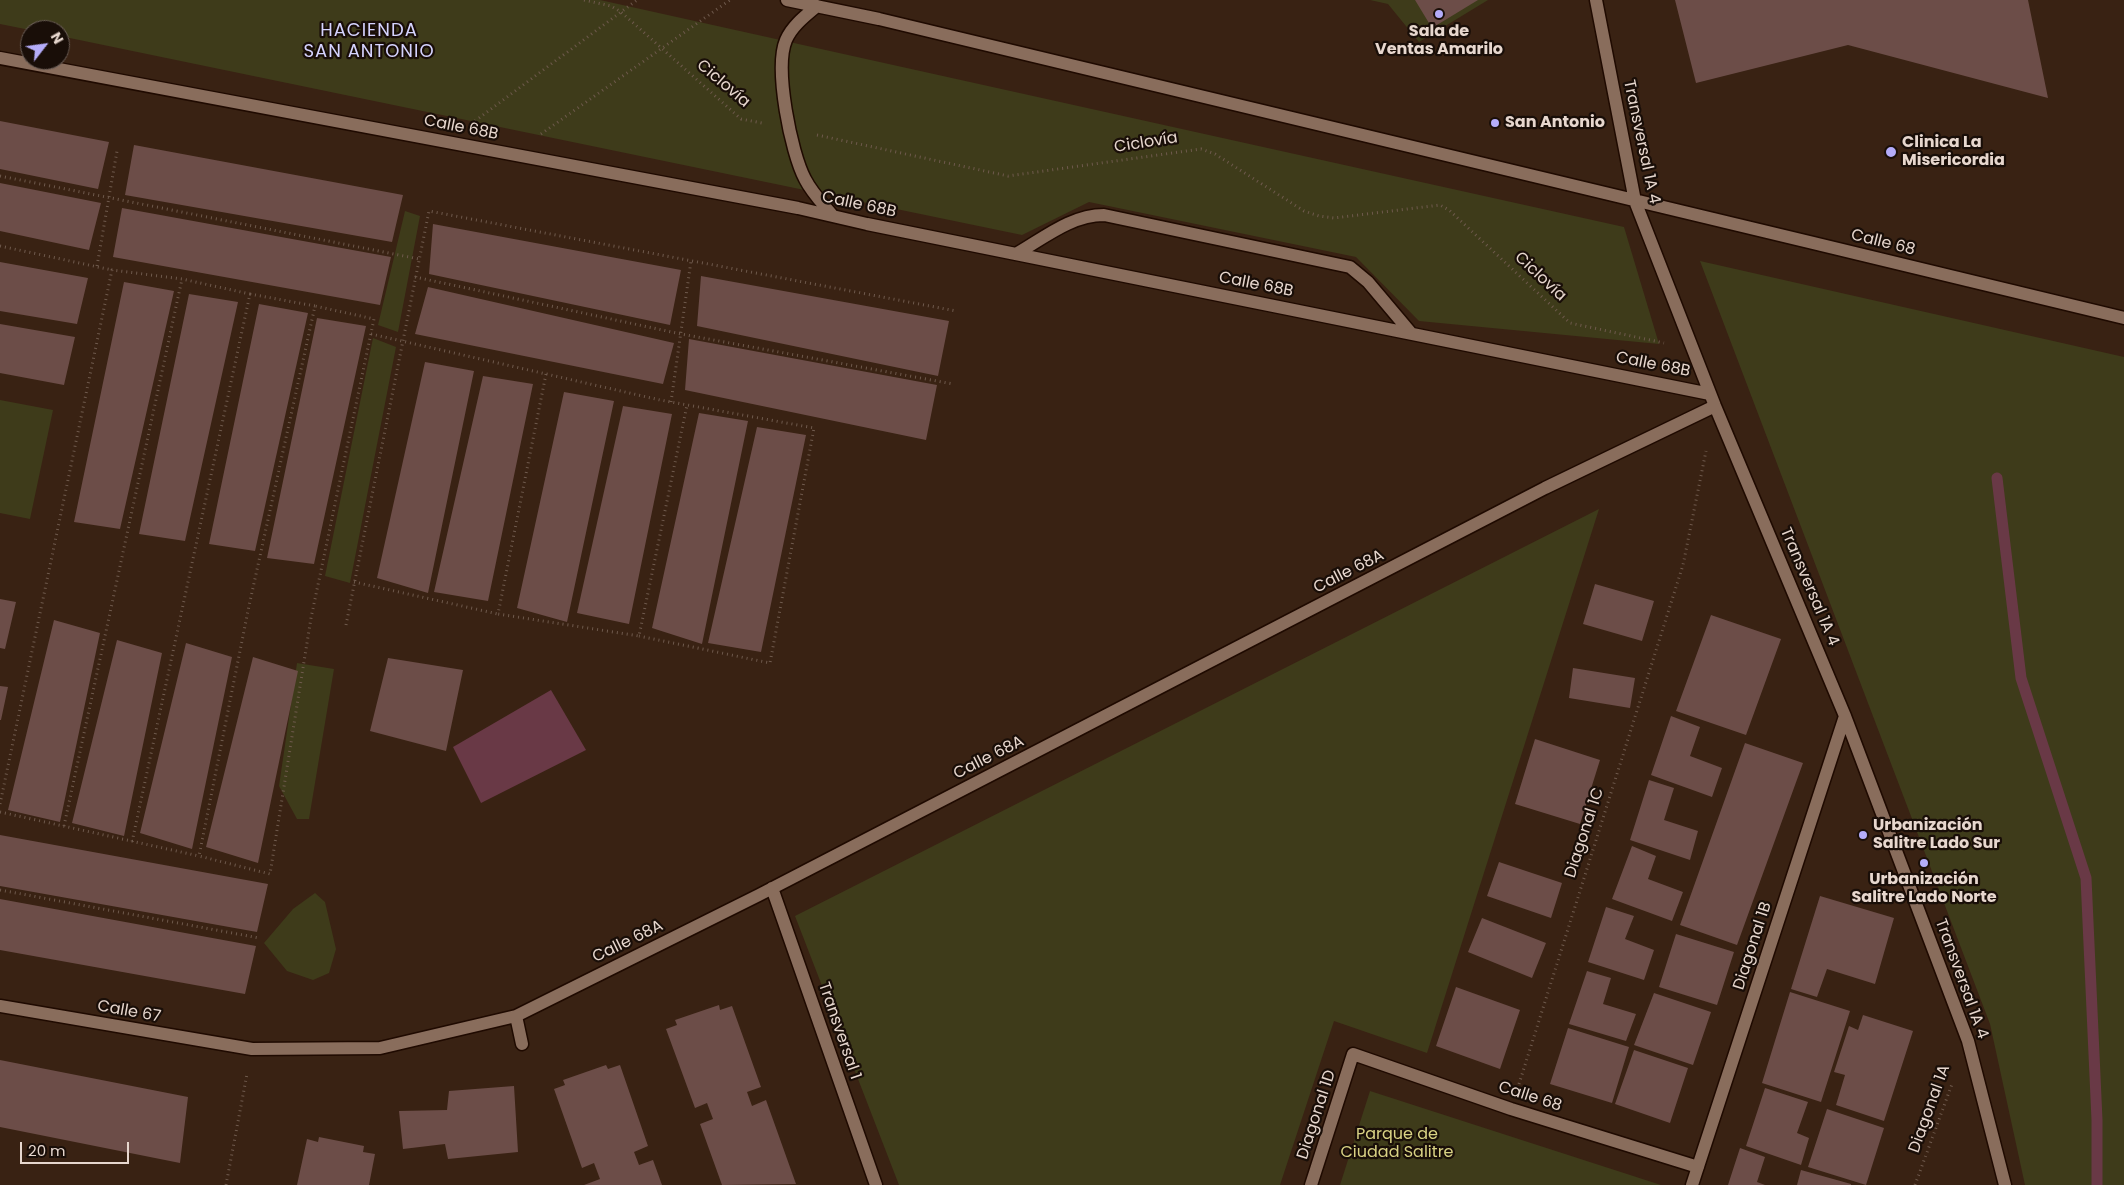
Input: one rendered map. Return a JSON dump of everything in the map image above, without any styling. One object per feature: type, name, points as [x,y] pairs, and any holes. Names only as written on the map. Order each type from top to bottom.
[{"type":"street","points":[[787,0],[1452,154],[1635,201]]},
{"type":"street","name":"Transversal 1A 4","points":[[1596,0],[1635,201],[1694,349],[1714,406],[1846,716],[1968,1041],[2005,1185]]},
{"type":"street","points":[[816,6],[799,22],[786,41],[784,95],[789,129],[804,177],[812,191],[833,216]]},
{"type":"street","name":"Calle 68B","points":[[0,58],[833,216],[1710,394]]},
{"type":"street","name":"Calle 68","points":[[1635,201],[2124,318]]},
{"type":"street","points":[[1016,254],[1073,220],[1088,215],[1104,215],[1350,267],[1368,282],[1410,333]]},
{"type":"street","name":"Calle 68A","points":[[252,1049],[380,1048],[516,1016],[772,888],[1536,493],[1714,406]]},
{"type":"street","name":"Diagonal 1B","points":[[1692,1185],[1846,716]]},
{"type":"street","name":"Transversal 1","points":[[772,888],[876,1185]]},
{"type":"street","name":"Calle 67","points":[[0,1006],[252,1049]]},
{"type":"street","points":[[516,1016],[522,1044]]},
{"type":"street","name":"Calle 68","points":[[1353,1054],[1511,1109],[1698,1167]]},
{"type":"street","name":"Diagonal 1D","points":[[1311,1185],[1353,1054]]},
{"type":"path","name":"Ciclovía","points":[[584,0],[611,6],[621,12],[741,119],[1008,176],[1201,148],[1215,154],[1304,211],[1319,216],[1334,218],[1440,205],[1449,210],[1570,322],[1694,349]]},
{"type":"path","points":[[448,142],[637,0]]},
{"type":"path","points":[[512,154],[730,0]]},
{"type":"path","points":[[96,266],[117,151]]},
{"type":"path","points":[[0,176],[419,259]]},
{"type":"path","points":[[346,625],[429,211],[956,311]]},
{"type":"path","points":[[0,246],[112,270],[182,279],[374,319],[311,618],[270,874],[199,856],[0,812]]},
{"type":"path","points":[[671,402],[691,261]]},
{"type":"path","points":[[0,804],[112,270]]},
{"type":"path","points":[[415,277],[681,334],[952,384]]},
{"type":"path","points":[[64,826],[182,279]]},
{"type":"path","points":[[132,842],[250,294]]},
{"type":"path","points":[[199,856],[249,606],[315,306]]},
{"type":"path","points":[[354,582],[498,614],[639,636],[770,663],[814,428],[671,402],[371,334]]},
{"type":"path","points":[[498,614],[546,374]]},
{"type":"path","points":[[639,636],[687,405]]},
{"type":"path","name":"Diagonal 1C","points":[[1511,1109],[1684,565],[1714,406]]},
{"type":"path","points":[[0,890],[259,938]]},
{"type":"path","name":"Diagonal 1A","points":[[1915,1185],[1968,1041]]},
{"type":"path","points":[[226,1185],[252,1049]]},
{"type":"green space","points":[[0,0],[600,0],[1624,227],[1659,344],[1419,321],[1356,257],[1089,202],[1022,235],[70,38],[70,20],[20,20],[20,28],[0,24]]},
{"type":"green space","points":[[1370,0],[1488,0],[1419,42],[1388,4]]},
{"type":"green space","points":[[405,211],[420,216],[398,332],[378,325]]},
{"type":"green space","points":[[1700,261],[2124,357],[2124,1185],[2025,1185],[1990,1024]]},
{"type":"green space","points":[[373,338],[396,347],[350,583],[325,576]]},
{"type":"green space","points":[[0,400],[53,410],[30,519],[0,513]]},
{"type":"green space","points":[[1599,509],[1427,1053],[1334,1021],[1280,1185],[899,1185],[795,916]]},
{"type":"green space","points":[[297,663],[334,669],[309,819],[297,819],[279,786]]},
{"type":"green space","points":[[315,893],[325,902],[336,949],[329,973],[313,980],[287,971],[264,943],[293,909]]},
{"type":"green space","name":"Parque de Ciudad Salitre","points":[[1370,1091],[1661,1185],[1340,1185]]},
{"type":"shaded area","points":[[551,690],[586,750],[481,803],[453,747]]},
{"type":"building","name":"Sala de Ventas Amarilo","points":[[1415,0],[1478,0],[1432,28]]},
{"type":"building","points":[[1675,0],[2028,0],[2048,98],[1848,45],[1696,83]]},
{"type":"building","points":[[0,121],[109,142],[98,189],[0,169]]},
{"type":"building","points":[[134,145],[403,195],[392,242],[125,195]]},
{"type":"building","points":[[0,183],[101,203],[89,250],[0,231]]},
{"type":"building","points":[[122,208],[391,257],[380,305],[113,257]]},
{"type":"building","points":[[433,224],[681,270],[670,325],[429,274]]},
{"type":"building","points":[[0,262],[88,278],[77,324],[0,311]]},
{"type":"building","points":[[701,276],[949,321],[938,376],[697,326]]},
{"type":"building","points":[[124,282],[174,291],[120,529],[74,522]]},
{"type":"building","points":[[428,287],[674,343],[663,384],[415,334]]},
{"type":"building","points":[[189,294],[238,302],[185,541],[139,534]]},
{"type":"building","points":[[259,304],[308,313],[255,551],[209,544]]},
{"type":"building","points":[[317,318],[366,326],[314,564],[267,558]]},
{"type":"building","points":[[0,324],[75,337],[64,385],[0,373]]},
{"type":"building","points":[[689,339],[937,385],[926,440],[685,390]]},
{"type":"building","points":[[425,362],[474,371],[428,593],[377,578]]},
{"type":"building","points":[[483,376],[533,384],[488,601],[434,592]]},
{"type":"building","points":[[564,392],[614,401],[567,622],[517,608]]},
{"type":"building","points":[[623,406],[672,414],[629,624],[577,613]]},
{"type":"building","points":[[699,413],[748,421],[702,644],[652,628]]},
{"type":"building","points":[[757,427],[806,435],[761,652],[708,643]]},
{"type":"building","points":[[1595,584],[1654,601],[1642,641],[1583,624]]},
{"type":"building","points":[[0,599],[16,602],[5,649],[0,648]]},
{"type":"building","points":[[1711,615],[1781,639],[1746,735],[1676,711]]},
{"type":"building","points":[[54,620],[100,633],[60,822],[8,810]]},
{"type":"building","points":[[117,640],[162,653],[124,836],[72,823]]},
{"type":"building","points":[[186,643],[232,657],[192,849],[140,833]]},
{"type":"building","points":[[253,657],[298,671],[258,863],[206,847]]},
{"type":"building","points":[[388,658],[463,670],[446,751],[370,731]]},
{"type":"building","points":[[1573,668],[1635,678],[1630,708],[1569,698]]},
{"type":"building","points":[[0,686],[8,687],[1,720],[0,720]]},
{"type":"building","points":[[1671,716],[1700,727],[1690,756],[1722,768],[1712,797],[1651,775]]},
{"type":"building","points":[[1535,739],[1600,760],[1580,824],[1515,804]]},
{"type":"building","points":[[1745,743],[1803,763],[1737,945],[1680,925]]},
{"type":"building","points":[[1649,780],[1674,788],[1664,820],[1698,831],[1690,860],[1630,840]]},
{"type":"building","points":[[0,835],[268,884],[257,932],[0,886]]},
{"type":"building","points":[[1632,846],[1656,856],[1648,879],[1683,892],[1672,921],[1612,899]]},
{"type":"building","points":[[1499,862],[1562,883],[1551,918],[1487,896]]},
{"type":"building","points":[[1820,896],[1894,918],[1875,984],[1827,969],[1817,997],[1791,989]]},
{"type":"building","points":[[0,899],[256,946],[245,994],[0,950]]},
{"type":"building","points":[[1606,907],[1634,916],[1625,939],[1654,950],[1644,980],[1588,962]]},
{"type":"building","points":[[1482,918],[1546,943],[1532,978],[1468,952]]},
{"type":"building","points":[[1676,934],[1734,952],[1717,1005],[1659,987]]},
{"type":"building","points":[[1587,971],[1611,978],[1603,1004],[1636,1014],[1626,1041],[1569,1024]]},
{"type":"building","points":[[1456,987],[1520,1010],[1500,1069],[1436,1046]]},
{"type":"building","points":[[1790,992],[1850,1011],[1821,1102],[1762,1083]]},
{"type":"building","points":[[1654,993],[1711,1012],[1693,1065],[1634,1045]]},
{"type":"building","points":[[719,1005],[720,1010],[732,1006],[761,1087],[747,1092],[752,1106],[766,1100],[796,1184],[722,1185],[700,1124],[713,1119],[707,1103],[695,1108],[666,1029],[677,1025],[675,1020]]},
{"type":"building","points":[[1863,1015],[1913,1031],[1884,1121],[1836,1105],[1845,1075],[1834,1072],[1849,1026],[1858,1030]]},
{"type":"building","points":[[1568,1028],[1629,1047],[1612,1103],[1550,1084]]},
{"type":"building","points":[[1634,1050],[1688,1068],[1670,1123],[1615,1104]]},
{"type":"building","points":[[0,1060],[188,1097],[180,1163],[0,1127]]},
{"type":"building","points":[[606,1065],[608,1069],[620,1065],[648,1146],[634,1152],[639,1165],[653,1160],[662,1185],[584,1185],[600,1179],[594,1163],[582,1168],[554,1089],[565,1085],[563,1080]]},
{"type":"building","points":[[514,1086],[518,1152],[448,1159],[445,1144],[403,1149],[399,1111],[447,1110],[449,1091]]},
{"type":"building","points":[[1765,1088],[1808,1102],[1797,1133],[1809,1138],[1801,1165],[1746,1146]]},
{"type":"building","points":[[1827,1109],[1884,1128],[1866,1185],[1808,1167]]},
{"type":"building","points":[[319,1137],[364,1146],[363,1152],[375,1154],[369,1185],[297,1185],[307,1139],[318,1142]]},
{"type":"building","points":[[1740,1148],[1765,1157],[1757,1182],[1765,1185],[1728,1185]]},
{"type":"building","points":[[1801,1170],[1851,1184],[1851,1185],[1797,1185]]},
{"type":"waterway","points":[[1997,478],[2021,678],[2086,878],[2097,1120],[2097,1185]]},
{"type":"place","name":"Sala de Ventas Amarilo","points":[[1439,14]]},
{"type":"place","name":"San Antonio","points":[[1495,123]]},
{"type":"place","name":"Clinica La Misericordia","points":[[1891,152]]},
{"type":"place","name":"Urbanización Salitre Lado Sur","points":[[1863,835]]},
{"type":"place","name":"Urbanización Salitre Lado Norte","points":[[1924,863]]},
{"type":"district","name":"HACIENDA SAN ANTONIO","points":[[369,41]]}]
